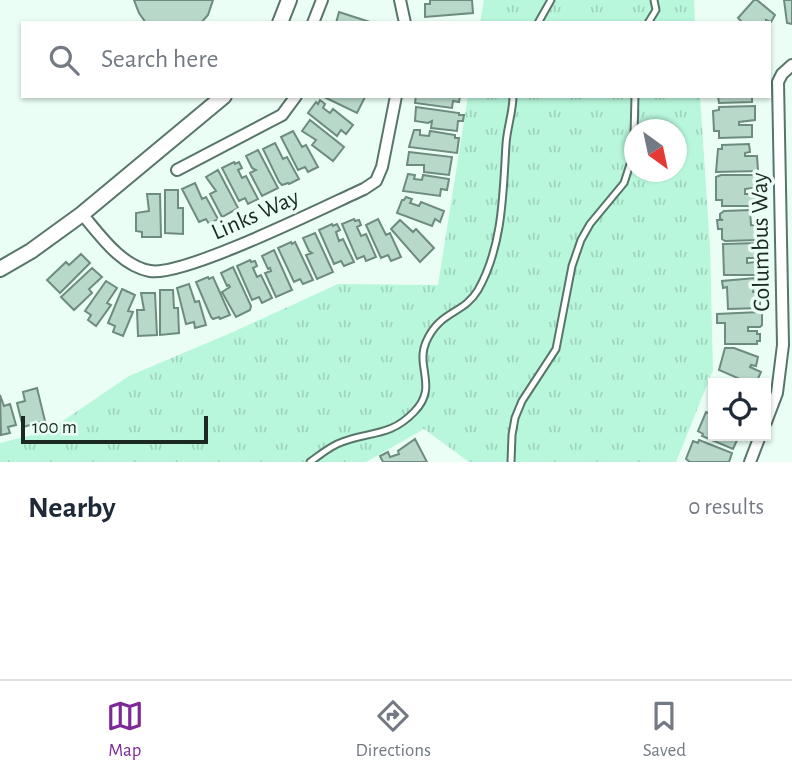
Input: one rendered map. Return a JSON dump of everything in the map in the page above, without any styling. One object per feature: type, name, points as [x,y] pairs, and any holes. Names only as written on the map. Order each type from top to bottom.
[{"type":"street","points":[[282,21],[289,0]]},
{"type":"street","points":[[314,21],[322,0]]},
{"type":"street","points":[[400,0],[405,21]]},
{"type":"street","name":"Columbus Way","points":[[771,409],[786,374],[783,345],[787,212],[778,82],[792,65]]},
{"type":"street","points":[[0,269],[31,251],[82,214],[222,98]]},
{"type":"street","points":[[177,170],[282,115],[295,98]]},
{"type":"street","name":"Links Way","points":[[82,214],[122,257],[136,267],[166,271],[217,254],[376,181],[382,167],[396,98]]},
{"type":"street","points":[[750,462],[758,441]]},
{"type":"lane","points":[[539,21],[551,0]]},
{"type":"lane","points":[[649,21],[656,10],[654,0]]},
{"type":"lane","points":[[310,462],[343,441],[386,432],[405,420],[422,403],[427,389],[423,355],[426,342],[442,318],[470,300],[481,285],[494,252],[504,190],[506,144],[513,98]]},
{"type":"lane","points":[[635,98],[635,119]]},
{"type":"lane","points":[[511,462],[515,418],[522,401],[556,349],[572,266],[581,240],[590,224],[624,182]]},
{"type":"green space","points":[[484,0],[694,0],[695,21],[480,21]]},
{"type":"green space","points":[[468,98],[700,98],[710,247],[713,370],[676,462],[469,462],[424,429],[366,462],[0,462],[0,443],[48,431],[129,376],[338,284],[438,285]]},
{"type":"building","points":[[134,0],[213,0],[203,21],[145,21]]},
{"type":"building","points":[[430,0],[472,0],[473,13],[425,17],[425,4],[430,4]]},
{"type":"building","points":[[754,0],[775,15],[771,22],[741,21],[738,18]]},
{"type":"building","points":[[784,0],[792,0],[792,24],[787,23]]},
{"type":"building","points":[[339,12],[367,21],[337,21]]},
{"type":"building","points":[[326,98],[364,98],[357,113]]},
{"type":"building","points":[[416,98],[460,98],[459,102],[453,101],[452,108],[415,103]]},
{"type":"building","points":[[718,98],[752,98],[752,102],[719,103]]},
{"type":"building","points":[[320,100],[325,104],[323,108],[330,113],[333,109],[353,125],[346,134],[341,130],[337,136],[308,113]]},
{"type":"building","points":[[755,106],[755,120],[739,122],[739,125],[752,125],[752,137],[719,138],[719,131],[714,131],[713,111],[719,110],[719,107]]},
{"type":"building","points":[[416,107],[459,113],[464,115],[463,121],[458,121],[457,131],[431,128],[432,121],[415,121]]},
{"type":"building","points":[[310,120],[344,147],[333,161],[312,145],[316,140],[302,131]]},
{"type":"building","points":[[414,130],[420,130],[420,135],[429,136],[430,131],[455,135],[455,138],[459,138],[457,153],[409,147]]},
{"type":"building","points":[[293,131],[302,147],[306,145],[318,167],[308,172],[305,167],[298,170],[281,137]]},
{"type":"building","points":[[275,143],[283,159],[287,157],[299,179],[289,184],[282,185],[279,182],[263,149]]},
{"type":"building","points":[[749,144],[750,152],[745,153],[745,156],[757,156],[758,171],[716,172],[718,149],[722,149],[722,145]]},
{"type":"building","points":[[258,150],[278,188],[262,196],[250,173],[256,170],[246,156]]},
{"type":"building","points":[[409,152],[452,157],[449,175],[424,172],[424,165],[407,165]]},
{"type":"building","points":[[239,162],[242,168],[238,170],[242,178],[246,176],[258,199],[248,204],[245,198],[239,201],[222,168]]},
{"type":"building","points":[[218,170],[238,208],[222,217],[210,194],[216,191],[206,177]]},
{"type":"building","points":[[408,174],[415,175],[414,179],[422,180],[423,175],[449,179],[447,190],[441,189],[440,196],[403,191]]},
{"type":"building","points":[[756,175],[759,187],[745,189],[745,194],[754,194],[754,206],[722,206],[722,200],[716,200],[716,177]]},
{"type":"building","points":[[195,183],[202,199],[206,197],[218,219],[209,224],[206,219],[199,222],[182,189]]},
{"type":"building","points":[[165,190],[178,190],[178,208],[183,208],[183,234],[165,233]]},
{"type":"building","points":[[147,194],[160,194],[161,237],[142,237],[142,232],[136,231],[136,213],[149,211]]},
{"type":"building","points":[[406,197],[412,199],[410,203],[419,206],[421,202],[444,211],[440,222],[435,219],[432,226],[397,213]]},
{"type":"building","points":[[750,210],[751,225],[758,226],[758,240],[722,239],[722,229],[718,229],[717,220],[723,220],[720,219],[720,214],[724,211]]},
{"type":"building","points":[[354,219],[359,220],[361,225],[357,227],[361,236],[366,234],[376,257],[366,261],[364,256],[357,259],[342,224]]},
{"type":"building","points":[[378,219],[386,235],[390,233],[401,257],[391,261],[388,255],[381,258],[366,225]]},
{"type":"building","points":[[400,220],[413,232],[416,229],[434,248],[420,262],[391,229]]},
{"type":"building","points":[[337,224],[340,230],[336,232],[339,241],[343,239],[354,262],[344,266],[341,261],[334,264],[319,230]]},
{"type":"building","points":[[315,233],[333,272],[317,279],[306,255],[312,253],[303,238]]},
{"type":"building","points":[[295,242],[313,280],[303,284],[300,279],[294,282],[278,248]]},
{"type":"building","points":[[759,243],[760,258],[747,258],[747,263],[756,262],[756,275],[724,275],[723,244]]},
{"type":"building","points":[[274,250],[292,290],[276,297],[265,273],[271,271],[270,268],[268,269],[262,256]]},
{"type":"building","points":[[81,254],[90,263],[60,293],[47,280],[66,262],[69,265]]},
{"type":"building","points":[[250,260],[255,261],[257,266],[253,268],[257,277],[261,275],[272,298],[262,303],[259,297],[252,300],[237,266]]},
{"type":"building","points":[[233,267],[251,306],[250,310],[236,317],[222,292],[230,287],[221,273]]},
{"type":"building","points":[[92,268],[102,277],[89,289],[92,293],[74,310],[61,297]]},
{"type":"building","points":[[213,277],[230,315],[220,319],[211,317],[196,282]]},
{"type":"building","points":[[755,278],[753,292],[760,293],[760,308],[728,309],[727,287],[723,288],[722,281]]},
{"type":"building","points":[[106,281],[117,288],[107,303],[111,305],[96,326],[88,320],[91,315],[85,311]]},
{"type":"building","points":[[189,284],[195,302],[199,301],[206,325],[195,328],[194,322],[186,324],[177,288]]},
{"type":"building","points":[[122,289],[135,295],[128,311],[133,312],[123,336],[113,332],[115,326],[108,323]]},
{"type":"building","points":[[160,290],[173,290],[174,308],[178,308],[179,333],[160,335]]},
{"type":"building","points":[[141,293],[155,293],[157,335],[138,336],[137,310],[144,310]]},
{"type":"building","points":[[760,312],[762,325],[748,327],[748,331],[757,331],[757,334],[760,334],[757,344],[725,344],[725,323],[717,323],[717,314]]},
{"type":"building","points":[[725,348],[734,348],[758,357],[756,366],[750,367],[761,372],[758,378],[737,378],[719,370]]},
{"type":"building","points":[[37,388],[45,421],[23,427],[17,403],[25,401],[23,392]]},
{"type":"building","points":[[0,395],[4,406],[10,404],[16,425],[8,427],[10,433],[1,435]]},
{"type":"building","points":[[706,412],[708,413],[708,439],[698,431]]},
{"type":"building","points":[[415,439],[427,462],[383,462],[380,456],[388,452],[390,457],[399,454],[398,451]]},
{"type":"building","points":[[699,440],[732,453],[729,462],[690,462],[686,459],[693,441],[698,443]]},
{"type":"building","points":[[714,441],[737,441],[733,449]]}]
